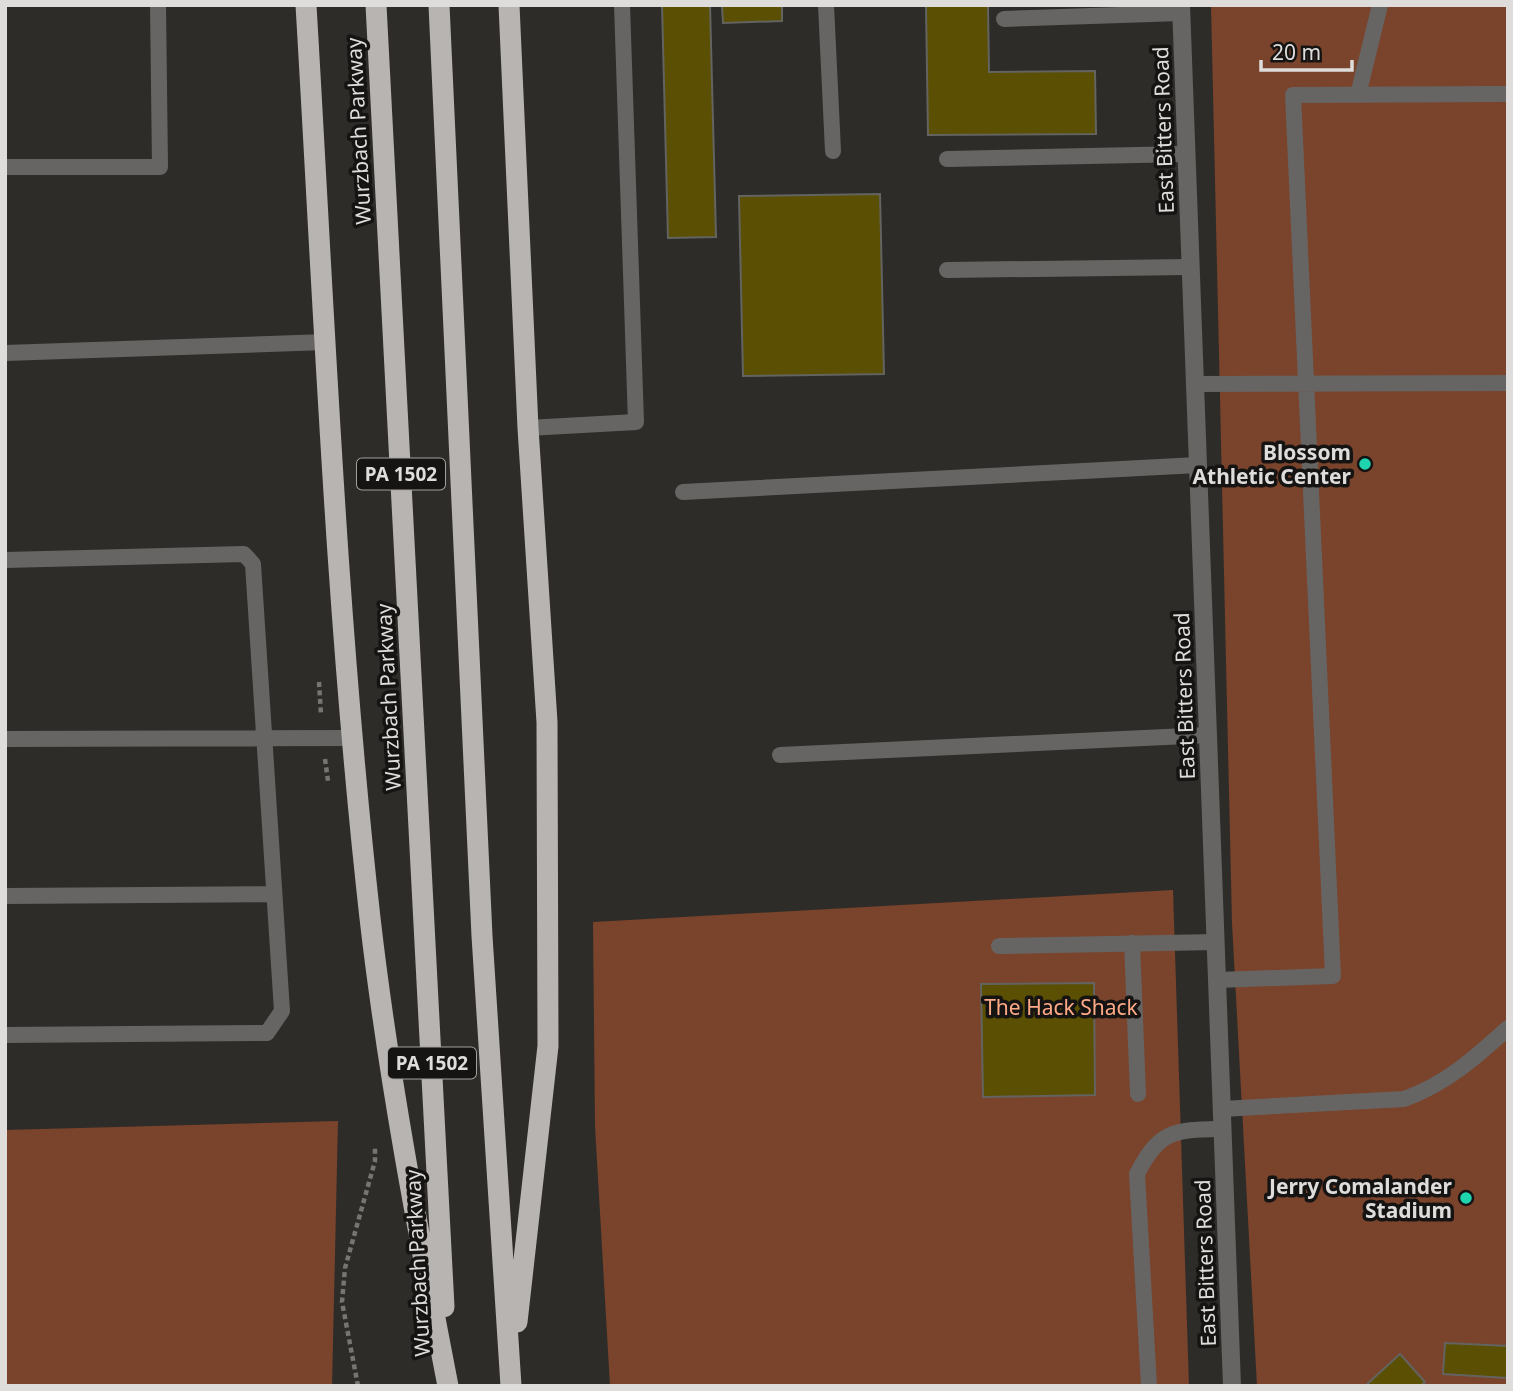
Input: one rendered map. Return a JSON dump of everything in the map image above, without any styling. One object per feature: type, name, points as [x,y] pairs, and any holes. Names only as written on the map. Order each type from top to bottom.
[{"type":"highway","points":[[306,5],[352,738],[371,921],[409,1185],[449,1386]]},
{"type":"highway","name":"Wurzbach Parkway","points":[[376,5],[449,1386]]},
{"type":"highway","name":"PA 1502","points":[[439,5],[482,936],[511,1381]]},
{"type":"highway","points":[[509,5],[528,428],[547,722],[548,1046],[511,1381]]},
{"type":"street","name":"East Bitters Road","points":[[1181,9],[1232,1386]]},
{"type":"lane","points":[[5,167],[159,167],[158,5]]},
{"type":"lane","points":[[528,428],[636,422],[622,5]]},
{"type":"lane","points":[[826,5],[833,151]]},
{"type":"lane","points":[[1358,95],[1380,5]]},
{"type":"lane","points":[[1004,19],[1181,9]]},
{"type":"lane","points":[[1217,980],[1333,976],[1293,95],[1508,94]]},
{"type":"lane","points":[[947,159],[1186,154]]},
{"type":"lane","points":[[947,270],[1190,267]]},
{"type":"lane","points":[[5,353],[326,342]]},
{"type":"lane","points":[[1195,384],[1508,383]]},
{"type":"lane","points":[[683,492],[1198,465]]},
{"type":"lane","points":[[5,560],[244,554],[253,564],[282,1011],[267,1034],[5,1035]]},
{"type":"lane","points":[[780,755],[1208,735]]},
{"type":"lane","points":[[5,739],[352,738]]},
{"type":"lane","points":[[5,896],[274,894]]},
{"type":"lane","points":[[999,946],[1216,942]]},
{"type":"lane","points":[[1132,943],[1138,1094]]},
{"type":"lane","points":[[1222,1109],[1404,1099],[1432,1089],[1464,1068],[1508,1028]]},
{"type":"lane","points":[[1149,1386],[1137,1174],[1151,1147],[1180,1130],[1223,1129]]},
{"type":"green space","name":"Blossom Athletic Center","points":[[1211,5],[1508,5],[1508,1386],[1257,1386],[1232,923]]},
{"type":"green space","name":"The Hack Shack","points":[[1173,890],[1189,1386],[610,1386],[595,1126],[593,922]]},
{"type":"green space","points":[[338,1121],[332,1386],[5,1386],[5,1130]]},
{"type":"building","points":[[662,5],[710,5],[716,237],[668,238]]},
{"type":"building","points":[[722,5],[782,5],[782,21],[723,23]]},
{"type":"building","points":[[926,5],[988,5],[989,72],[1095,71],[1096,134],[928,135]]},
{"type":"building","points":[[880,194],[884,374],[743,376],[739,196]]},
{"type":"building","points":[[1094,983],[1095,1095],[983,1097],[981,984]]},
{"type":"building","points":[[1445,1343],[1508,1346],[1508,1378],[1443,1374]]},
{"type":"building","points":[[1400,1354],[1425,1382],[1421,1386],[1365,1386]]},
{"type":"place","name":"Blossom Athletic Center","points":[[1365,464]]},
{"type":"place","name":"Jerry Comalander Stadium","points":[[1466,1198]]}]
